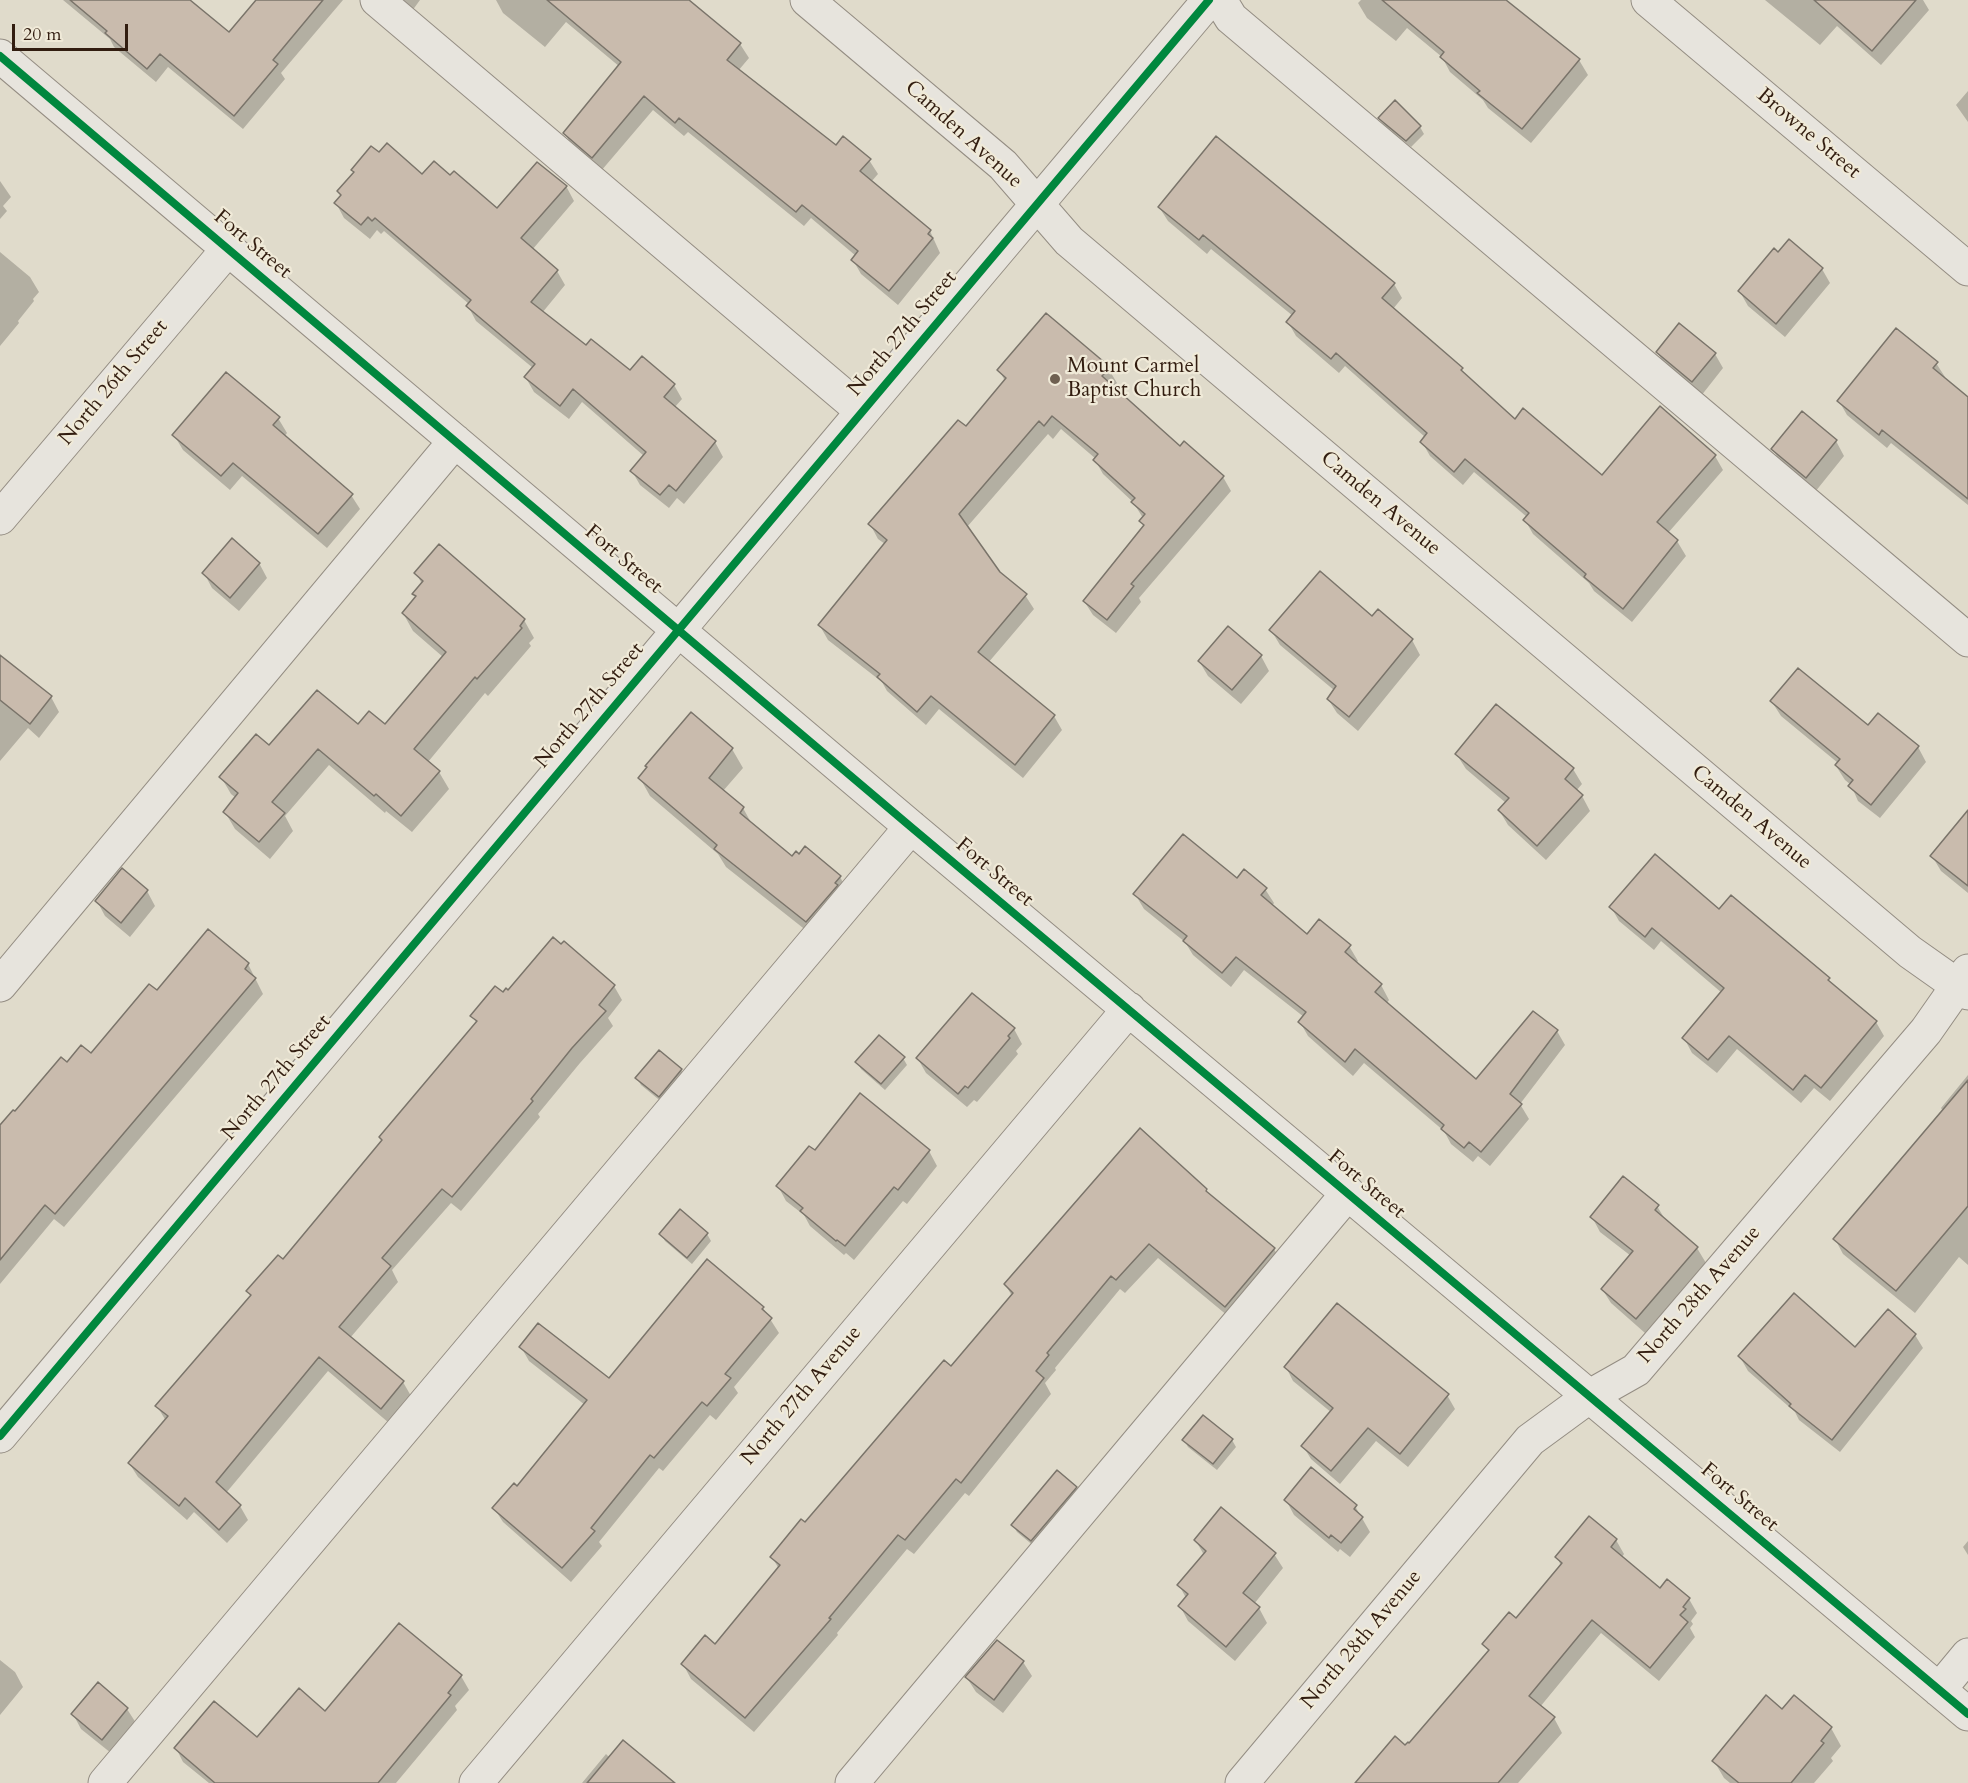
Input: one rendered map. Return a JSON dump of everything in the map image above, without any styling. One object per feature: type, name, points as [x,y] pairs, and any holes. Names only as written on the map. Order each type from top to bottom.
[{"type":"street","points":[[377,0],[862,411]]},
{"type":"street","name":"Camden Avenue","points":[[807,0],[1003,165],[1069,241],[1901,945],[1964,983]]},
{"type":"street","name":"North 27th Street","points":[[0,1436],[1209,0]]},
{"type":"street","points":[[1220,0],[1231,18],[1968,640]]},
{"type":"street","name":"Browne Street","points":[[1648,0],[1968,269]]},
{"type":"street","name":"Fort Street","points":[[2,62],[228,249],[677,630],[1968,1714]]},
{"type":"street","name":"North 26th Street","points":[[0,518],[228,249]]},
{"type":"street","points":[[0,985],[455,441]]},
{"type":"street","points":[[105,1783],[911,827]]},
{"type":"street","name":"North 28th Avenue","points":[[1242,1783],[1530,1440],[1590,1396],[1636,1370],[1926,1031],[1964,983]]},
{"type":"street","name":"North 27th Avenue","points":[[476,1783],[1129,1010]]},
{"type":"street","points":[[852,1783],[1348,1193]]},
{"type":"street","points":[[1939,1690],[1968,1655]]},
{"type":"building","points":[[70,0],[190,0],[229,32],[256,0],[323,0],[273,60],[278,64],[234,116],[160,54],[147,69]]},
{"type":"building","points":[[547,0],[689,0],[741,43],[727,60],[836,145],[843,136],[871,159],[860,171],[931,230],[928,234],[933,238],[889,291],[851,260],[858,251],[802,205],[796,212],[679,118],[675,123],[644,96],[592,158],[563,133],[621,62]]},
{"type":"building","points":[[1382,0],[1506,0],[1580,59],[1522,129],[1477,93],[1480,91],[1440,57],[1444,52]]},
{"type":"building","points":[[1814,0],[1916,0],[1872,51]]},
{"type":"building","points":[[1395,100],[1421,126],[1406,141],[1378,118]]},
{"type":"building","points":[[1216,136],[1395,283],[1382,298],[1463,368],[1461,370],[1515,419],[1523,408],[1602,475],[1660,406],[1716,455],[1657,522],[1678,540],[1623,609],[1584,577],[1586,574],[1523,520],[1529,513],[1465,459],[1454,472],[1420,442],[1427,433],[1336,353],[1331,359],[1286,322],[1295,311],[1203,235],[1199,240],[1158,207]]},
{"type":"building","points":[[387,143],[422,174],[434,161],[450,175],[454,171],[497,208],[537,162],[567,186],[521,238],[558,270],[531,302],[586,345],[591,339],[630,370],[642,356],[675,384],[664,397],[716,441],[676,491],[669,485],[660,495],[630,471],[646,452],[573,389],[560,406],[524,377],[535,364],[466,306],[471,300],[375,218],[372,221],[368,217],[361,225],[334,203],[341,195],[337,191],[354,172],[351,170],[371,146],[379,152]]},
{"type":"building","points":[[1789,239],[1823,268],[1776,324],[1738,291],[1774,248],[1778,252]]},
{"type":"building","points":[[1046,313],[1110,367],[1102,376],[1180,446],[1184,441],[1224,476],[1131,584],[1134,586],[1107,620],[1083,601],[1144,525],[1139,521],[1145,514],[1131,502],[1135,498],[1093,460],[1098,454],[1052,416],[1044,426],[1039,421],[959,514],[1000,572],[1027,594],[978,652],[1055,715],[1015,765],[931,696],[917,712],[877,677],[880,674],[818,625],[887,540],[868,524],[958,420],[966,426],[1006,378],[997,370]]},
{"type":"building","points":[[1679,323],[1716,353],[1692,382],[1656,352]]},
{"type":"building","points":[[1896,328],[1938,362],[1933,368],[1968,397],[1968,499],[1882,430],[1879,435],[1837,401]]},
{"type":"building","points":[[226,372],[280,417],[273,425],[353,494],[318,534],[233,463],[221,476],[172,435]]},
{"type":"building","points":[[1802,411],[1837,440],[1806,478],[1771,449]]},
{"type":"building","points":[[232,538],[260,563],[230,598],[202,573]]},
{"type":"building","points":[[439,544],[525,619],[520,626],[522,628],[477,679],[475,677],[414,749],[440,771],[401,816],[318,749],[272,802],[285,813],[259,842],[223,812],[238,793],[219,777],[256,734],[269,745],[317,690],[358,724],[369,711],[385,724],[446,652],[402,613],[416,596],[412,594],[423,581],[414,573]]},
{"type":"building","points":[[1320,571],[1372,616],[1378,609],[1413,639],[1349,717],[1327,699],[1336,686],[1269,630]]},
{"type":"building","points":[[1228,626],[1262,655],[1232,690],[1198,661]]},
{"type":"building","points":[[0,655],[52,696],[30,724],[0,700]]},
{"type":"building","points":[[1798,668],[1868,725],[1878,713],[1919,746],[1871,805],[1848,786],[1853,780],[1835,765],[1840,759],[1770,701]]},
{"type":"building","points":[[1496,704],[1574,768],[1565,779],[1583,795],[1537,846],[1498,810],[1509,798],[1455,754]]},
{"type":"building","points":[[691,712],[733,748],[709,778],[744,807],[740,813],[792,856],[796,851],[799,854],[805,846],[841,876],[835,883],[838,885],[806,922],[714,849],[717,845],[638,778],[647,767],[645,766]]},
{"type":"building","points":[[1968,810],[1968,886],[1930,856]]},
{"type":"building","points":[[1183,834],[1237,878],[1244,869],[1267,888],[1261,895],[1307,934],[1319,919],[1351,945],[1345,952],[1382,984],[1375,992],[1476,1079],[1533,1011],[1558,1030],[1510,1094],[1522,1104],[1481,1152],[1469,1142],[1464,1148],[1441,1129],[1444,1125],[1355,1049],[1345,1062],[1298,1022],[1306,1012],[1236,957],[1222,973],[1183,941],[1187,936],[1133,894]]},
{"type":"building","points":[[1655,854],[1719,909],[1731,895],[1830,978],[1828,980],[1877,1021],[1821,1088],[1805,1075],[1793,1090],[1729,1036],[1708,1060],[1682,1038],[1724,988],[1652,928],[1645,937],[1609,907]]},
{"type":"building","points":[[122,868],[148,890],[121,923],[95,901]]},
{"type":"building","points":[[208,929],[249,963],[245,969],[256,978],[55,1214],[45,1205],[0,1260],[0,1125],[13,1110],[15,1111],[61,1057],[67,1062],[81,1045],[91,1053],[149,984],[157,990]]},
{"type":"building","points":[[553,937],[561,944],[564,941],[615,985],[599,1005],[606,1011],[572,1048],[531,1099],[533,1101],[452,1197],[442,1189],[382,1258],[391,1266],[339,1327],[404,1381],[381,1409],[319,1357],[216,1482],[241,1505],[219,1530],[185,1498],[179,1506],[128,1463],[168,1416],[155,1406],[251,1295],[246,1291],[278,1255],[283,1259],[382,1140],[379,1137],[477,1021],[470,1016],[495,986],[503,992],[506,988],[508,990]]},
{"type":"building","points":[[972,993],[1015,1028],[1008,1036],[1010,1038],[968,1088],[965,1086],[958,1094],[916,1058]]},
{"type":"building","points":[[879,1035],[905,1057],[881,1084],[855,1062]]},
{"type":"building","points":[[659,1050],[682,1069],[659,1097],[635,1078]]},
{"type":"building","points":[[1968,1080],[1968,1206],[1896,1291],[1833,1239]]},
{"type":"building","points":[[860,1093],[930,1150],[898,1190],[894,1187],[845,1246],[800,1211],[803,1208],[776,1186],[809,1146],[815,1150]]},
{"type":"building","points":[[1140,1128],[1207,1189],[1206,1191],[1275,1248],[1225,1307],[1149,1244],[1116,1280],[1111,1276],[1047,1353],[1049,1355],[1036,1371],[1044,1378],[961,1483],[956,1479],[905,1540],[898,1535],[829,1618],[831,1619],[745,1718],[681,1664],[705,1635],[715,1644],[780,1565],[770,1557],[801,1519],[805,1522],[944,1360],[951,1366],[1013,1293],[1004,1284]]},
{"type":"building","points":[[1623,1176],[1659,1205],[1655,1210],[1698,1247],[1636,1319],[1601,1289],[1633,1251],[1590,1217]]},
{"type":"building","points":[[680,1209],[708,1233],[687,1258],[659,1234]]},
{"type":"building","points":[[707,1259],[764,1307],[762,1309],[772,1318],[725,1374],[731,1378],[707,1406],[702,1402],[654,1458],[650,1455],[591,1528],[595,1531],[562,1568],[492,1508],[514,1483],[517,1486],[587,1400],[519,1347],[538,1323],[609,1378]]},
{"type":"building","points":[[1794,1293],[1855,1347],[1888,1309],[1916,1334],[1832,1440],[1789,1406],[1791,1404],[1738,1356]]},
{"type":"building","points":[[1337,1303],[1449,1394],[1400,1454],[1368,1428],[1331,1471],[1301,1446],[1333,1408],[1284,1367]]},
{"type":"building","points":[[1203,1415],[1233,1439],[1213,1464],[1182,1440]]},
{"type":"building","points":[[1311,1467],[1357,1505],[1354,1509],[1363,1517],[1341,1543],[1331,1535],[1329,1538],[1284,1500]]},
{"type":"building","points":[[1057,1470],[1077,1487],[1031,1541],[1011,1525]]},
{"type":"building","points":[[1221,1507],[1276,1553],[1243,1593],[1260,1607],[1226,1647],[1178,1606],[1188,1594],[1177,1585],[1206,1551],[1194,1540]]},
{"type":"building","points":[[1589,1516],[1617,1539],[1611,1547],[1660,1588],[1667,1579],[1690,1598],[1683,1607],[1686,1609],[1680,1615],[1688,1622],[1650,1668],[1592,1620],[1529,1696],[1555,1717],[1498,1783],[1355,1783],[1395,1736],[1405,1745],[1409,1743],[1489,1650],[1482,1644],[1509,1612],[1516,1618],[1562,1563],[1555,1557]]},
{"type":"building","points":[[399,1623],[462,1675],[448,1693],[451,1695],[378,1783],[215,1783],[174,1748],[214,1701],[257,1737],[299,1688],[325,1711]]},
{"type":"building","points":[[997,1640],[1024,1661],[994,1700],[965,1677]]},
{"type":"building","points":[[98,1682],[128,1708],[102,1740],[71,1714]]},
{"type":"building","points":[[1766,1695],[1782,1709],[1794,1695],[1832,1727],[1821,1741],[1824,1743],[1791,1783],[1739,1783],[1712,1761]]},
{"type":"building","points":[[623,1740],[675,1783],[587,1783]]},
{"type":"cycle path","points":[[0,1436],[1209,0]]},
{"type":"cycle path","points":[[0,56],[911,827],[1968,1714]]},
{"type":"place","name":"Mount Carmel Baptist Church","points":[[1055,379]]}]
